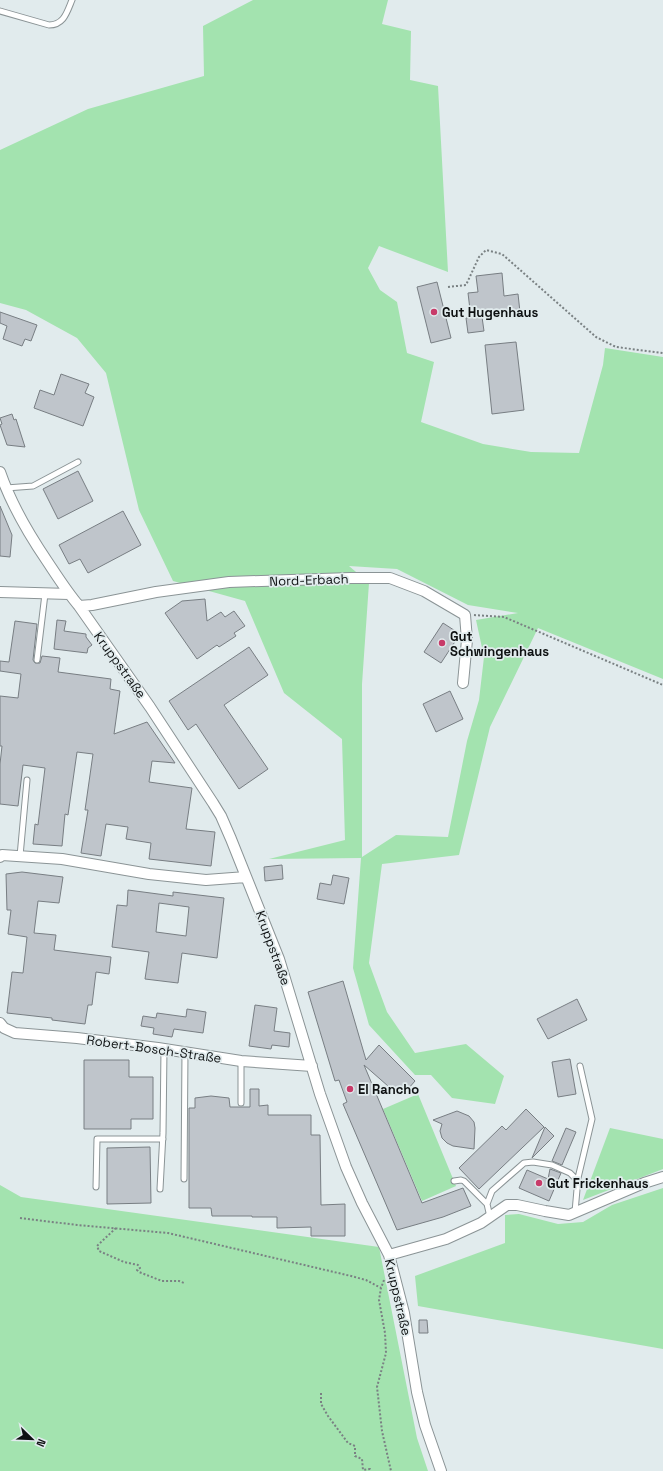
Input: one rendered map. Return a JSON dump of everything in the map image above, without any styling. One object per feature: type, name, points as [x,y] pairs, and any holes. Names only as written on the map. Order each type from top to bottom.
[{"type":"street","name":"Kruppstraße","points":[[0,472],[6,488],[28,531],[69,594],[150,707],[221,816],[279,959],[320,1094],[346,1167],[389,1255],[404,1313],[417,1392],[425,1426],[441,1471]]},
{"type":"street","name":"Nord-Erbach","points":[[79,606],[92,605],[156,592],[228,582],[390,578],[424,591],[465,615]]},
{"type":"street","points":[[0,592],[69,594]]},
{"type":"street","points":[[463,683],[467,640],[465,615]]},
{"type":"street","points":[[1,856],[62,859],[149,874],[206,880],[246,877]]},
{"type":"street","name":"Robert-Bosch-Straße","points":[[0,1023],[4,1028],[15,1033],[77,1038],[241,1061],[312,1066]]},
{"type":"street","points":[[389,1255],[446,1239],[480,1223],[507,1205],[517,1205],[568,1215],[663,1176]]},
{"type":"lane","points":[[0,11],[49,25],[56,25],[62,20],[72,0]]},
{"type":"lane","points":[[6,488],[33,486],[78,462]]},
{"type":"lane","points":[[37,660],[45,594]]},
{"type":"lane","points":[[20,856],[27,780]]},
{"type":"lane","points":[[160,1189],[163,1139],[164,1049]]},
{"type":"lane","points":[[184,1179],[185,1052]]},
{"type":"lane","points":[[241,1061],[241,1103]]},
{"type":"lane","points":[[575,1212],[578,1181],[592,1119],[580,1066]]},
{"type":"lane","points":[[96,1187],[97,1139],[163,1139]]},
{"type":"lane","points":[[487,1204],[492,1191],[524,1163],[533,1162],[552,1165],[570,1173],[578,1181]]},
{"type":"lane","points":[[454,1181],[461,1180],[464,1182],[487,1204],[490,1217]]},
{"type":"path","points":[[448,287],[466,285],[479,256],[486,250],[502,254],[596,337],[616,347],[663,353]]},
{"type":"path","points":[[465,615],[504,617],[663,685]]},
{"type":"path","points":[[20,1218],[168,1232],[351,1276],[366,1280],[381,1288]]},
{"type":"path","points":[[116,1228],[99,1244],[98,1246],[100,1251],[124,1262],[138,1265],[140,1268],[137,1270],[139,1272],[162,1281],[179,1281],[184,1283]]},
{"type":"path","points":[[391,1471],[382,1431],[377,1387],[386,1353],[385,1333],[379,1300],[381,1288],[386,1275],[392,1266]]},
{"type":"path","points":[[321,1392],[321,1404],[328,1416],[348,1443],[355,1446],[355,1456],[362,1459],[363,1470],[370,1469],[370,1471]]},
{"type":"green space","points":[[253,0],[388,0],[382,24],[411,31],[410,80],[438,86],[448,272],[379,246],[368,268],[380,290],[397,302],[407,353],[434,362],[421,422],[483,444],[531,452],[579,453],[603,365],[605,348],[663,357],[663,679],[538,628],[490,727],[459,855],[382,864],[369,963],[387,1012],[415,1053],[466,1044],[504,1076],[495,1104],[452,1098],[431,1075],[415,1075],[369,1025],[353,968],[361,858],[269,859],[345,840],[342,739],[284,693],[245,601],[173,581],[139,510],[106,373],[77,338],[26,310],[0,303],[0,150],[88,109],[204,76],[203,26]],"holes":[[[349,566],[397,569],[468,605],[518,613],[476,620],[484,657],[479,700],[467,741],[448,837],[396,835],[362,857],[362,684],[369,583]]]},
{"type":"green space","points":[[418,1094],[456,1186],[422,1201],[383,1109]]},
{"type":"green space","points":[[610,1128],[663,1139],[663,1169],[583,1200]]},
{"type":"green space","points":[[0,1185],[21,1197],[379,1247],[417,1438],[428,1471],[0,1471]]},
{"type":"green space","points":[[663,1188],[663,1349],[418,1306],[415,1276],[505,1243],[505,1215],[519,1214],[558,1224],[583,1222],[612,1205]]},
{"type":"building","points":[[502,273],[504,296],[518,294],[520,312],[482,317],[484,331],[468,333],[466,318],[471,318],[468,293],[478,292],[476,276]]},
{"type":"building","name":"Gut Hugenhaus","points":[[437,282],[451,338],[431,343],[417,287]]},
{"type":"building","points":[[0,312],[37,325],[31,341],[25,339],[22,346],[3,339],[7,326],[0,323]]},
{"type":"building","points":[[516,342],[524,410],[492,414],[485,345]]},
{"type":"building","points":[[61,374],[89,384],[85,393],[94,397],[83,426],[34,408],[40,390],[54,395]]},
{"type":"building","points":[[12,414],[14,420],[16,419],[25,447],[7,445],[0,425],[2,424],[0,418]]},
{"type":"building","points":[[78,471],[93,501],[58,519],[43,489]]},
{"type":"building","points":[[0,506],[12,535],[10,557],[0,556]]},
{"type":"building","points":[[123,511],[141,545],[88,573],[80,559],[69,564],[59,545]]},
{"type":"building","points":[[205,599],[207,621],[221,612],[225,617],[234,611],[245,626],[234,633],[236,636],[219,647],[217,645],[197,659],[165,613],[182,601]]},
{"type":"building","points":[[57,620],[66,621],[64,631],[86,634],[86,637],[92,645],[88,648],[87,653],[54,649]]},
{"type":"building","points":[[15,621],[37,624],[33,660],[35,663],[40,663],[42,656],[60,658],[58,672],[111,679],[110,689],[120,691],[114,734],[147,722],[175,763],[152,761],[149,782],[192,788],[186,829],[215,832],[211,866],[149,859],[151,843],[126,839],[128,827],[106,824],[101,856],[81,853],[88,810],[85,810],[93,754],[77,752],[68,815],[65,814],[62,846],[33,844],[35,824],[38,825],[45,768],[23,765],[18,806],[0,804],[0,764],[2,746],[0,746],[0,696],[18,698],[21,674],[0,671],[0,661],[9,662]]},
{"type":"building","name":"Gut Schwingenhaus","points":[[443,623],[460,634],[441,663],[424,652]]},
{"type":"building","points":[[249,647],[268,675],[224,705],[268,769],[239,789],[196,724],[188,730],[169,701]]},
{"type":"building","points":[[450,691],[463,719],[436,732],[423,704]]},
{"type":"building","points":[[282,865],[283,879],[265,881],[264,867]]},
{"type":"building","points":[[22,872],[63,877],[59,903],[38,901],[34,933],[56,935],[54,950],[111,957],[109,974],[96,972],[92,1005],[88,1005],[85,1024],[52,1020],[52,1018],[7,1013],[12,972],[23,973],[27,937],[8,934],[11,910],[7,910],[6,874]]},
{"type":"building","points":[[333,875],[349,878],[344,904],[317,899],[320,883],[331,885]]},
{"type":"building","points":[[128,890],[173,896],[173,892],[224,898],[217,958],[182,953],[178,983],[145,979],[149,952],[112,947],[117,905],[127,906]],"holes":[[[159,903],[189,907],[186,936],[156,932]]]},
{"type":"building","points":[[343,981],[366,1060],[379,1045],[415,1081],[408,1089],[396,1093],[364,1065],[422,1203],[463,1188],[471,1206],[443,1217],[397,1230],[343,1104],[347,1102],[339,1080],[335,1081],[308,992]]},
{"type":"building","points":[[577,999],[587,1020],[548,1039],[537,1019]]},
{"type":"building","points":[[255,1005],[277,1008],[274,1031],[290,1033],[289,1047],[272,1045],[271,1049],[249,1046]]},
{"type":"building","points":[[187,1009],[206,1012],[203,1033],[174,1029],[172,1037],[153,1034],[154,1028],[141,1026],[143,1016],[156,1018],[157,1013],[186,1017]]},
{"type":"building","points":[[570,1059],[576,1094],[558,1097],[552,1062]]},
{"type":"building","points":[[84,1060],[129,1060],[129,1077],[153,1077],[153,1119],[131,1119],[131,1129],[84,1129]]},
{"type":"building","points":[[250,1089],[259,1089],[259,1106],[268,1105],[268,1115],[311,1115],[311,1135],[320,1135],[321,1205],[345,1204],[345,1236],[311,1236],[311,1227],[277,1228],[277,1217],[212,1216],[211,1208],[189,1208],[189,1108],[195,1108],[195,1098],[211,1096],[229,1098],[230,1107],[250,1107]]},
{"type":"building","points":[[526,1109],[544,1127],[479,1189],[459,1168],[502,1126],[506,1130]]},
{"type":"building","points":[[457,1111],[469,1116],[474,1122],[474,1149],[453,1146],[447,1143],[442,1138],[440,1131],[442,1124],[433,1120]]},
{"type":"building","points":[[545,1127],[554,1136],[532,1158]]},
{"type":"building","points":[[566,1128],[576,1132],[562,1165],[552,1161]]},
{"type":"building","points":[[150,1147],[151,1203],[107,1204],[107,1148]]},
{"type":"building","name":"Gut Frickenhaus","points":[[550,1169],[561,1173],[549,1201],[519,1188],[527,1170],[548,1179]]},
{"type":"building","points":[[419,1320],[427,1320],[428,1333],[419,1333]]},
{"type":"place","name":"Gut Hugenhaus","points":[[434,312]]},
{"type":"place","name":"Gut Schwingenhaus","points":[[442,643]]},
{"type":"place","name":"El Rancho","points":[[350,1089]]},
{"type":"place","name":"Gut Frickenhaus","points":[[539,1183]]}]
